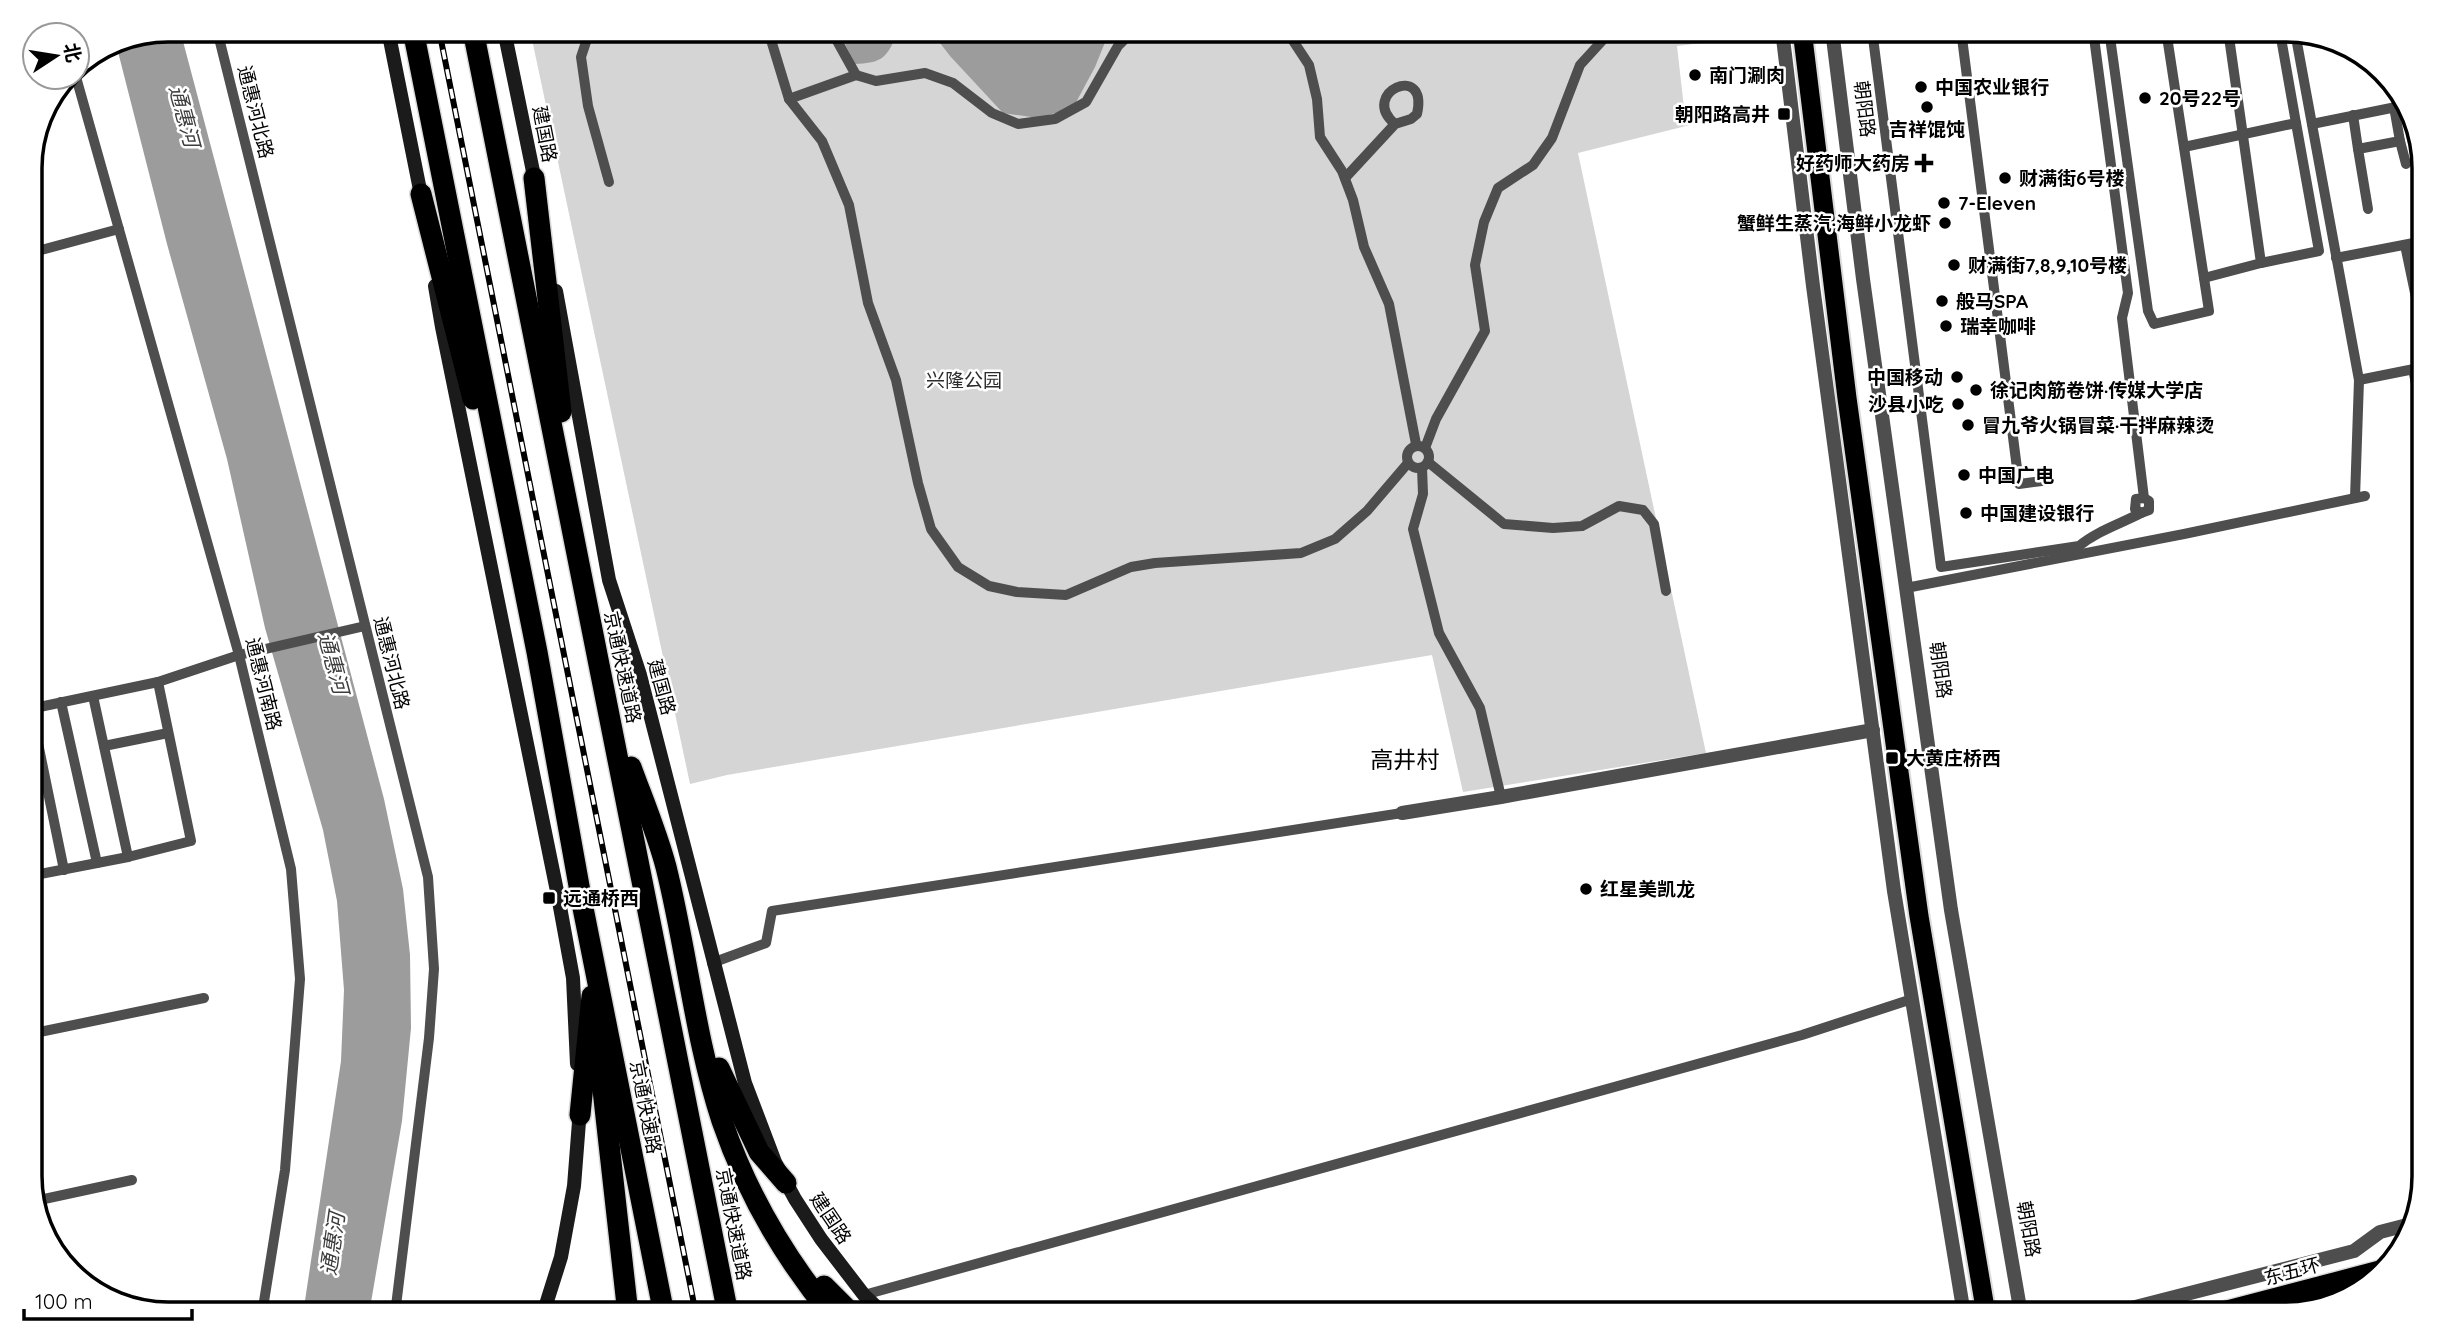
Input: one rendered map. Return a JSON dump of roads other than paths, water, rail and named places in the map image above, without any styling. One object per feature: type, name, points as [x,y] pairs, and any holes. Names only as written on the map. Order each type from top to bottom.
[{"type":"highway","points":[[415,42],[537,652],[583,908],[627,1302]]},
{"type":"highway","name":"京通快速道路","points":[[475,42],[726,1302]]},
{"type":"highway","points":[[1803,42],[1835,308],[1919,916],[1984,1302]]},
{"type":"highway","name":"朝阳路","points":[[1816,42],[1859,397],[1931,914],[1995,1302]]},
{"type":"highway","points":[[534,178],[579,564]]},
{"type":"highway","points":[[421,194],[537,652]]},
{"type":"highway","points":[[606,696],[666,865],[707,1064],[722,1120],[741,1169],[767,1222],[822,1302]]},
{"type":"highway","name":"京通快速路","points":[[583,908],[662,1302]]},
{"type":"highway","points":[[580,1115],[592,996]]},
{"type":"highway","points":[[697,1016],[759,1152],[786,1183]]},
{"type":"highway","points":[[767,1222],[838,1302]]},
{"type":"highway","name":"东五环","points":[[2262,1302],[2364,1275]]},
{"type":"main road","points":[[390,42],[421,194],[442,327],[570,964],[580,1115],[574,1186],[561,1257],[547,1302]]},
{"type":"main road","name":"建国路","points":[[506,42],[609,580],[640,675],[745,1083],[759,1124],[786,1183],[821,1239],[871,1302]]},
{"type":"street","name":"通惠河北路","points":[[220,42],[360,627],[428,877],[433,969],[429,1038],[396,1302]]},
{"type":"street","points":[[586,42],[581,57],[588,106],[608,182]]},
{"type":"street","points":[[771,42],[789,99],[822,141],[849,205],[868,303],[896,380],[918,483],[931,529],[958,567],[989,586],[1017,592],[1066,595],[1131,567],[1301,553],[1335,539],[1367,511],[1408,463]]},
{"type":"street","points":[[838,42],[856,75]]},
{"type":"street","points":[[789,99],[856,75],[876,81],[925,74],[953,83],[992,113],[1018,124],[1055,119],[1086,102],[1122,42]]},
{"type":"street","points":[[1294,42],[1309,65],[1317,99],[1320,137],[1345,178],[1364,247],[1389,304],[1421,446],[1429,455],[1425,465],[1423,494],[1413,528],[1439,633],[1480,708],[1502,797]]},
{"type":"street","points":[[1421,446],[1485,331],[1475,265],[1485,222],[1498,188],[1533,165],[1552,138],[1580,65],[1601,42]]},
{"type":"street","points":[[1783,42],[1813,286],[1894,891],[1962,1302]]},
{"type":"street","name":"朝阳路","points":[[1833,42],[1863,279],[1951,910],[2019,1302]]},
{"type":"street","points":[[1874,42],[1941,567],[2079,546],[2093,534],[2115,527],[2149,510],[2149,501],[2144,498],[2122,318],[2128,293],[2095,42]]},
{"type":"street","points":[[1963,42],[2019,484],[2050,480]]},
{"type":"street","points":[[2111,42],[2148,311],[2154,324],[2209,311],[2168,42]]},
{"type":"street","points":[[2230,42],[2261,263]]},
{"type":"street","points":[[2204,278],[2319,251],[2282,42]]},
{"type":"street","points":[[1906,588],[2360,497],[2359,380],[2297,43]]},
{"type":"street","name":"通惠河南路","points":[[80,91],[239,655],[291,869],[300,979],[285,1170],[264,1302]]},
{"type":"street","points":[[2312,124],[2396,107]]},
{"type":"street","points":[[2400,114],[2400,141],[2406,163]]},
{"type":"street","points":[[2353,116],[2368,209]]},
{"type":"street","points":[[2184,147],[2296,123]]},
{"type":"street","points":[[1345,178],[1395,124]]},
{"type":"street","points":[[2358,149],[2400,141]]},
{"type":"street","points":[[42,250],[119,229]]},
{"type":"street","points":[[2336,258],[2412,244]]},
{"type":"street","points":[[2405,245],[2412,279]]},
{"type":"street","points":[[2359,380],[2412,369]]},
{"type":"street","points":[[1421,446],[1410,448],[1406,456],[1414,469],[1425,465]]},
{"type":"street","points":[[1425,465],[1504,524],[1553,528],[1582,526],[1619,506],[1643,510],[1654,524],[1666,591]]},
{"type":"street","points":[[42,706],[158,682],[239,655],[360,627]]},
{"type":"street","points":[[42,874],[191,841],[158,682]]},
{"type":"street","points":[[93,696],[128,856]]},
{"type":"street","points":[[61,702],[97,863]]},
{"type":"street","points":[[712,963],[766,943],[772,911],[1502,797],[1873,730]]},
{"type":"street","points":[[104,746],[168,733]]},
{"type":"street","points":[[42,766],[64,870]]},
{"type":"street","points":[[42,1032],[204,998]]},
{"type":"street","points":[[864,1295],[1802,1035],[1912,999]]},
{"type":"street","points":[[44,1199],[132,1180]]},
{"type":"street","points":[[2155,1302],[2354,1251],[2380,1232],[2401,1227]]},
{"type":"water","name":"通惠河","points":[[183,42],[384,799],[403,889],[410,955],[411,1028],[402,1121],[371,1302],[305,1302],[341,1061],[344,990],[337,901],[323,830],[265,628],[227,459],[167,244],[118,53],[152,43]]},
{"type":"water","points":[[844,42],[893,42],[880,59],[855,64]]},
{"type":"water","points":[[939,42],[1105,42],[1073,108],[1038,118],[1003,113]]},
{"type":"railway","points":[[441,42],[694,1302]]},
{"type":"place","name":"南门涮肉","points":[[1695,75]]},
{"type":"place","name":"中国农业银行","points":[[1921,87]]},
{"type":"place","name":"20号22号","points":[[2145,98]]},
{"type":"place","name":"吉祥馄饨","points":[[1927,107]]},
{"type":"place","name":"朝阳路高井","points":[[1784,114]]},
{"type":"place","name":"好药师大药房","points":[[1924,163]]},
{"type":"place","name":"财满街6号楼","points":[[2005,178]]},
{"type":"place","name":"7-Eleven","points":[[1944,203]]},
{"type":"place","name":"蟹鲜生蒸汽·海鲜小龙虾","points":[[1945,223]]},
{"type":"place","name":"财满街7,8,9,10号楼","points":[[1954,265]]},
{"type":"place","name":"般马SPA","points":[[1942,301]]},
{"type":"place","name":"瑞幸咖啡","points":[[1946,326]]},
{"type":"place","name":"中国移动","points":[[1957,377]]},
{"type":"place","name":"徐记肉筋卷饼·传媒大学店","points":[[1976,390]]},
{"type":"place","name":"沙县小吃","points":[[1958,404]]},
{"type":"place","name":"冒九爷火锅冒菜·干拌麻辣烫","points":[[1968,425]]},
{"type":"place","name":"中国广电","points":[[1964,475]]},
{"type":"place","name":"中国建设银行","points":[[1966,513]]},
{"type":"place","name":"大黄庄桥西","points":[[1892,758]]},
{"type":"place","name":"红星美凯龙","points":[[1586,889]]},
{"type":"place","name":"远通桥西","points":[[549,898]]},
{"type":"district","name":"高井村","points":[[1405,760]]},
{"type":"park label","name":"兴隆公园","points":[[964,380]]}]
